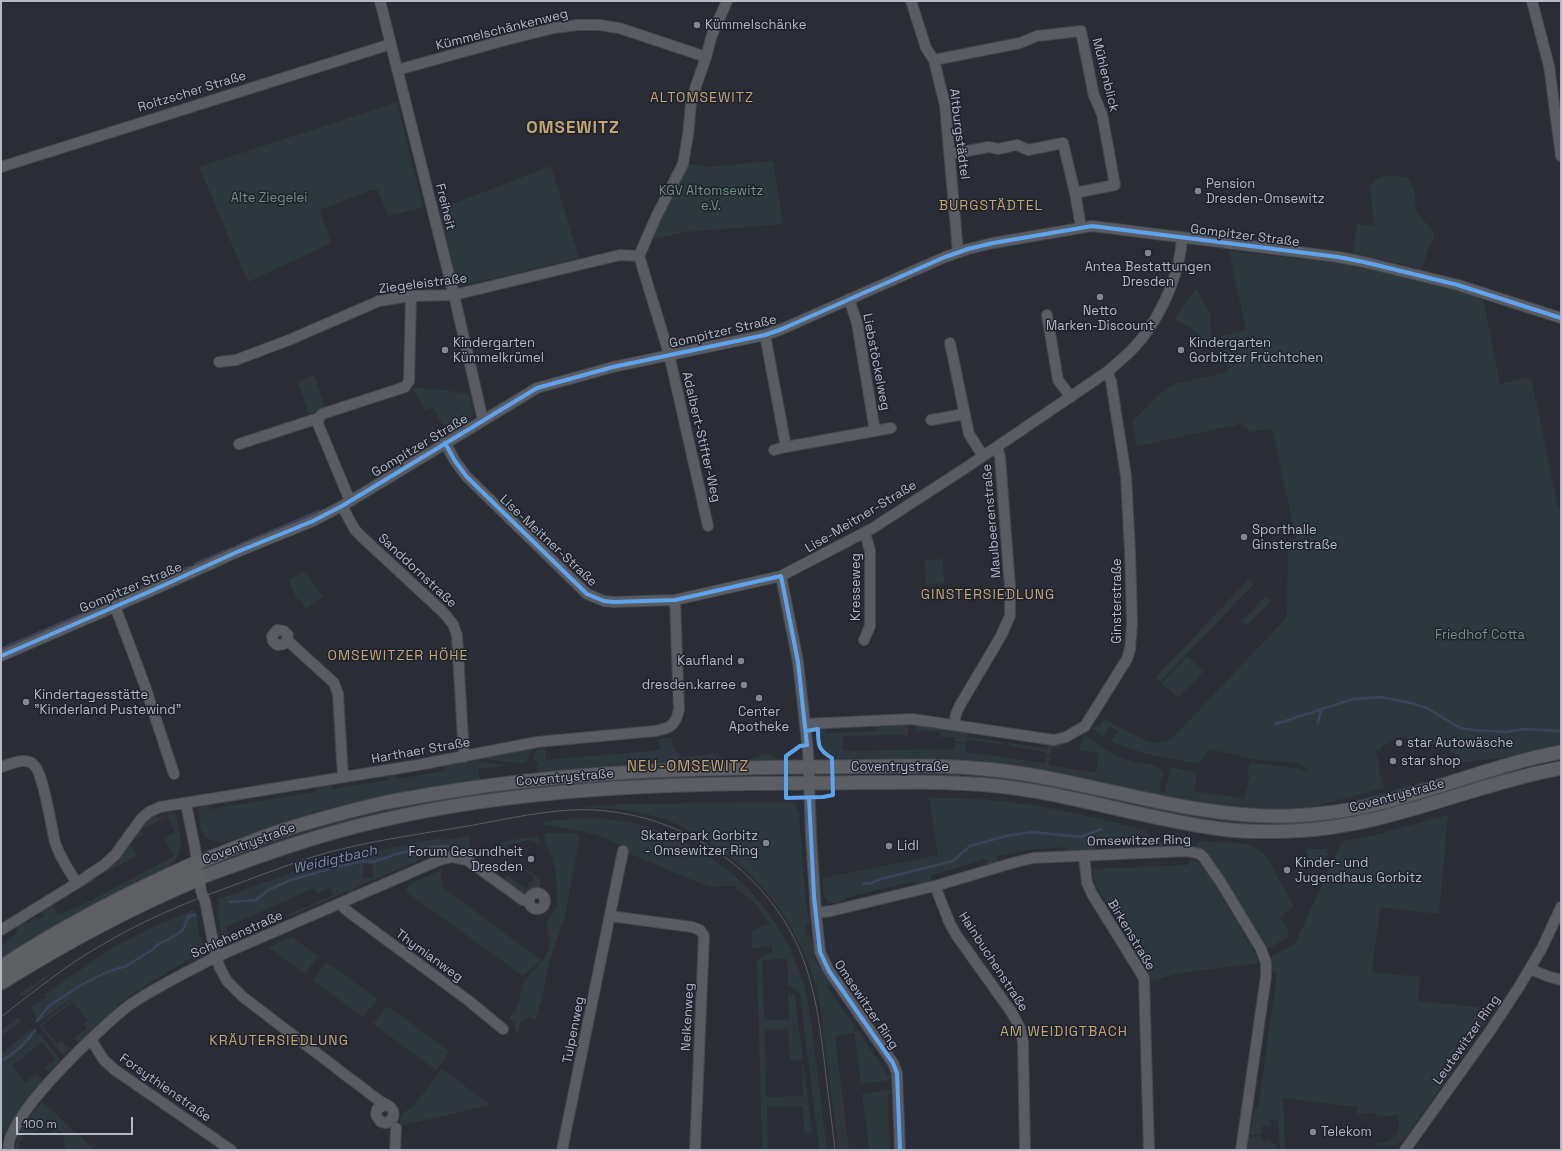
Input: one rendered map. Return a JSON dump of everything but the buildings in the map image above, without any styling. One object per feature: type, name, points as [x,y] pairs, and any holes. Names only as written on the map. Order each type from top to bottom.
[{"type":"highway","name":"Coventrystraße","points":[[1,968],[73,924],[128,895],[197,863]]},
{"type":"highway","name":"Coventrystraße","points":[[1,982],[80,934],[199,878]]},
{"type":"main road","name":"Coventrystraße","points":[[197,863],[272,834],[328,817],[385,803],[438,793],[501,784],[623,772],[716,768],[918,767],[989,769],[1029,774],[1081,784],[1196,810],[1244,815],[1293,816],[1344,811],[1373,805],[1511,764],[1561,752]]},
{"type":"main road","name":"Coventrystraße","points":[[199,878],[277,849],[376,821],[446,808],[516,798],[628,788],[698,784],[809,783],[942,783],[990,785],[1077,799],[1220,829],[1244,831],[1286,831],[1333,828],[1376,820],[1417,809],[1529,774],[1561,768]]},
{"type":"street","name":"Freiheit","points":[[380,1],[454,295],[483,420]]},
{"type":"street","points":[[669,354],[639,256],[683,164],[691,104],[712,35],[727,1]]},
{"type":"street","name":"Altburgstädtel","points":[[911,1],[926,48],[934,60],[945,105],[958,252]]},
{"type":"street","points":[[1532,1],[1549,66],[1561,156]]},
{"type":"street","name":"Kümmelschänkenweg","points":[[397,70],[554,28],[578,25],[599,25],[619,28],[706,57]]},
{"type":"street","name":"Mühlenblick","points":[[934,60],[1020,43],[1037,36],[1081,31],[1094,96],[1102,114],[1115,185],[1075,193]]},
{"type":"street","name":"Roitzscher Straße","points":[[1,167],[391,44]]},
{"type":"street","points":[[950,154],[989,147],[998,148],[1017,145],[1028,150],[1063,143],[1075,193],[1081,227]]},
{"type":"street","name":"Gompitzer Straße","points":[[1,656],[237,552],[313,521],[346,503],[537,388],[613,367],[669,354],[766,335],[958,252],[993,243],[1092,226],[1358,261],[1480,291],[1561,318]]},
{"type":"street","name":"Lise-Meitner-Straße","points":[[445,443],[467,477],[587,594],[604,601],[675,600],[781,576],[865,533],[997,447],[1107,372],[1128,354],[1148,331],[1163,305],[1181,254],[1182,238]]},
{"type":"street","name":"Ziegeleistraße","points":[[219,362],[236,360],[269,348],[379,301],[412,296],[454,295],[620,255],[639,256]]},
{"type":"street","points":[[239,444],[319,418],[322,414],[405,387],[409,381],[412,296]]},
{"type":"street","name":"Liebstöckelweg","points":[[849,299],[857,323],[875,431]]},
{"type":"street","points":[[1047,315],[1058,380],[1071,396]]},
{"type":"street","points":[[766,335],[786,447]]},
{"type":"street","points":[[950,343],[969,434],[983,456]]},
{"type":"street","name":"Adalbert-Stifter-Weg","points":[[669,354],[708,526]]},
{"type":"street","name":"Ginsterstraße","points":[[805,724],[912,719],[954,724],[1048,740],[1066,737],[1085,726],[1127,659],[1130,649],[1132,593],[1126,476],[1111,381],[1107,372]]},
{"type":"street","points":[[931,420],[964,414]]},
{"type":"street","name":"Sanddornstraße","points":[[319,418],[318,424],[356,530],[443,612],[453,624],[457,636],[464,757]]},
{"type":"street","name":"Liebstöckelweg","points":[[774,450],[891,428]]},
{"type":"street","name":"Maulbeerenstraße","points":[[954,724],[959,707],[1001,636],[1010,616],[1009,563],[1000,457],[997,447]]},
{"type":"street","name":"Kresseweg","points":[[864,640],[870,626],[870,551],[865,533]]},
{"type":"street","name":"Omsewitzer Ring","points":[[781,576],[798,662],[805,724],[809,783],[810,835],[820,952],[829,971],[893,1063],[897,1073],[900,1150]]},
{"type":"street","name":"Harthaer Straße","points":[[1,930],[104,866],[115,855],[141,819],[149,812],[160,808],[464,757],[537,742],[655,731],[672,725],[677,719],[679,708],[675,600]]},
{"type":"street","points":[[115,606],[145,686],[174,774]]},
{"type":"street","points":[[287,640],[336,686],[338,694],[343,777]]},
{"type":"street","points":[[1,767],[24,761],[32,763],[37,767],[42,782],[56,845],[60,856],[77,883]]},
{"type":"street","points":[[186,804],[199,878],[216,957],[227,981],[243,997],[385,1105]]},
{"type":"street","name":"Tulpenweg","points":[[562,1150],[623,851]]},
{"type":"street","name":"Omsewitzer Ring","points":[[816,913],[831,911],[935,886],[1033,858],[1186,851],[1200,854],[1220,881],[1261,949],[1266,963],[1266,976],[1241,1150]]},
{"type":"street","name":"Schlehenstraße","points":[[9,1150],[10,1138],[16,1125],[34,1100],[70,1059],[130,1005],[180,975],[216,957],[452,856],[467,860],[523,900],[529,901]]},
{"type":"street","name":"Birkenstraße","points":[[1084,856],[1086,883],[1144,978],[1149,1150]]},
{"type":"street","name":"Hainbuchenstraße","points":[[935,886],[950,924],[1012,1013],[1020,1028],[1023,1042],[1025,1150]]},
{"type":"street","name":"Thymianweg","points":[[341,903],[350,913],[469,1001],[503,1030]]},
{"type":"street","name":"Leutewitzer Ring","points":[[1405,1150],[1490,1031],[1530,969],[1561,907]]},
{"type":"street","name":"Nelkenweg","points":[[610,916],[696,929],[700,930],[704,936],[695,1150]]},
{"type":"street","points":[[1530,969],[1561,980]]},
{"type":"street","name":"Forsythienstraße","points":[[91,1040],[104,1060],[115,1070],[231,1150]]},
{"type":"street","points":[[395,1150],[396,1128]]},
{"type":"green space","name":"Alte Ziegelei","points":[[397,102],[423,207],[388,216],[378,190],[371,190],[320,210],[331,243],[248,282],[199,167]]},
{"type":"green space","name":"KGV Altomsewitz e.V.","points":[[773,161],[783,224],[685,232],[652,239],[670,198],[689,164],[706,167]]},
{"type":"green space","points":[[551,166],[579,258],[457,287],[437,210]]},
{"type":"green space","points":[[1389,175],[1408,177],[1415,192],[1416,211],[1433,232],[1434,239],[1429,247],[1422,269],[1353,253],[1357,224],[1374,226],[1370,187],[1375,180]]},
{"type":"green space","name":"Friedhof Cotta","points":[[1229,251],[1353,265],[1457,290],[1483,298],[1500,384],[1531,377],[1558,507],[1561,508],[1561,747],[1526,755],[1458,763],[1461,757],[1446,748],[1444,750],[1434,744],[1432,746],[1420,738],[1407,739],[1406,735],[1387,741],[1388,744],[1383,745],[1380,750],[1376,751],[1380,765],[1378,766],[1384,788],[1305,809],[1258,811],[1188,803],[980,763],[932,758],[837,759],[836,756],[827,752],[823,748],[819,739],[823,738],[823,736],[819,735],[823,727],[826,727],[826,733],[876,731],[876,724],[904,724],[908,727],[908,735],[843,736],[843,751],[955,749],[955,743],[966,744],[966,752],[1045,763],[1046,757],[1050,757],[1049,765],[1096,773],[1099,753],[1079,750],[1081,742],[1085,738],[1083,736],[1084,734],[1101,747],[1120,757],[1134,762],[1154,765],[1160,769],[1163,772],[1159,791],[1165,793],[1171,767],[1197,773],[1194,791],[1244,799],[1250,775],[1247,774],[1250,763],[1298,768],[1307,773],[1309,770],[1297,763],[1252,759],[1209,749],[1199,764],[1165,758],[1132,749],[1111,741],[1118,732],[1110,726],[1103,736],[1092,728],[1095,726],[1099,727],[1104,719],[1147,741],[1155,743],[1171,740],[1287,617],[1288,540],[1296,539],[1272,428],[1251,432],[1239,422],[1237,425],[1137,446],[1132,422],[1158,395],[1177,383],[1228,372],[1221,336],[1246,330]]},
{"type":"green space","points":[[1196,288],[1210,314],[1211,339],[1208,343],[1188,326],[1174,319]]},
{"type":"green space","points":[[314,375],[325,408],[309,414],[298,381]]},
{"type":"green space","points":[[412,388],[437,389],[469,394],[474,413],[471,419],[448,434],[432,407],[426,411]]},
{"type":"green space","points":[[943,559],[944,583],[926,585],[925,560]]},
{"type":"green space","points":[[302,571],[310,578],[323,597],[306,609],[302,602],[297,599],[289,581]]},
{"type":"green space","points":[[1249,579],[1254,584],[1160,682],[1156,677]]},
{"type":"green space","points":[[1266,596],[1271,601],[1247,626],[1242,621]]},
{"type":"green space","points":[[1187,656],[1203,672],[1178,698],[1162,683]]},
{"type":"green space","points":[[916,723],[968,731],[967,737],[1004,742],[1004,745],[967,739],[966,743],[955,741],[955,737],[940,737],[940,731],[916,731]]},
{"type":"green space","points":[[672,737],[673,746],[681,757],[707,755],[712,753],[723,758],[739,760],[750,759],[763,754],[770,754],[781,762],[357,804],[321,810],[224,843],[207,838],[202,832],[199,824],[198,808],[209,804],[210,809],[316,792],[315,785],[332,783],[333,789],[388,780],[387,776],[395,775],[396,779],[445,771],[444,764],[480,757],[481,762],[508,766],[478,769],[480,780],[537,774],[537,766],[539,764],[533,760],[536,750],[545,748],[546,760],[660,750],[659,739]]},
{"type":"green space","points":[[1059,742],[1060,748],[1052,747],[1051,755],[1046,755],[1046,752],[1009,746],[1009,743],[1047,749],[1048,743]]},
{"type":"green space","points":[[532,747],[526,762],[518,763],[484,759],[484,757]]},
{"type":"green space","points":[[1561,757],[1561,759],[1516,769]]},
{"type":"green space","points":[[1484,765],[1409,789],[1343,805],[1343,804]]},
{"type":"green space","points":[[782,771],[782,775],[710,774],[667,776],[633,782],[543,790],[459,800],[359,820],[293,839],[229,862],[228,859],[271,843],[367,812],[442,797],[503,788],[605,778],[666,774]]},
{"type":"green space","points":[[1504,772],[1445,794],[1360,818],[1288,826],[1238,825],[1189,818],[1105,799],[836,779],[836,775],[991,774],[1263,820],[1454,786]]},
{"type":"green space","points":[[929,798],[975,799],[1010,802],[1069,812],[1146,830],[1146,832],[1150,833],[1148,846],[1141,844],[1095,846],[1094,852],[1068,853],[1067,847],[1026,850],[997,856],[998,862],[987,865],[986,859],[930,876],[932,882],[917,886],[915,881],[845,898],[846,901],[838,903],[829,902],[824,896],[822,878],[938,855]]},
{"type":"green space","points":[[795,803],[799,814],[809,923],[805,925],[807,936],[811,936],[815,959],[830,984],[827,987],[855,1026],[853,1027],[856,1032],[858,1031],[887,1075],[893,1074],[893,1077],[889,1080],[861,1084],[854,1033],[835,1036],[849,1150],[838,1150],[819,998],[812,974],[792,929],[779,908],[764,889],[747,871],[728,855],[698,835],[679,825],[658,817],[635,812],[576,807],[622,804]]},
{"type":"green space","points":[[173,811],[176,813],[181,848],[176,859],[165,872],[1,960],[1,946],[16,934],[18,928],[17,925],[24,921],[26,924],[36,917],[37,920],[44,916],[41,910],[49,905],[50,907],[52,906],[58,916],[96,898],[174,856],[164,839],[175,832],[167,817],[168,813]]},
{"type":"green space","points":[[155,813],[157,818],[166,815],[166,817],[141,830],[143,835],[134,840],[132,838],[143,822]]},
{"type":"green space","points":[[1448,815],[1439,914],[1380,907],[1372,972],[1420,977],[1418,1001],[1496,1009],[1403,1141],[1397,1145],[1376,1146],[1376,1143],[1387,1142],[1399,1133],[1398,1115],[1377,1116],[1377,1113],[1357,1114],[1357,1107],[1283,1098],[1285,1150],[1280,1150],[1278,1120],[1270,1120],[1271,1126],[1262,1126],[1262,1134],[1250,1135],[1254,1108],[1258,1109],[1277,972],[1269,971],[1269,958],[1295,944],[1342,841],[1371,836]]},
{"type":"green space","points":[[577,818],[606,819],[634,823],[663,832],[691,846],[717,862],[740,882],[761,904],[779,929],[793,956],[804,985],[811,1019],[827,1150],[819,1150],[800,995],[798,991],[788,986],[787,959],[762,960],[764,1020],[789,1020],[788,993],[793,994],[795,996],[803,1058],[790,1060],[788,1029],[765,1030],[766,1097],[803,1096],[802,1065],[804,1067],[812,1131],[809,1133],[804,1133],[803,1106],[767,1107],[768,1150],[762,1150],[757,960],[772,952],[772,945],[752,949],[752,930],[770,924],[755,903],[733,886],[709,887],[626,852],[621,846],[613,841],[577,830],[546,825],[542,822]]},
{"type":"green space","points":[[546,833],[570,833],[580,835],[565,916],[549,963],[541,1002],[535,1021],[529,1017],[521,1021],[518,1033],[515,1032],[515,1024],[509,1019],[520,1000],[523,983],[545,957],[548,951],[550,944],[546,924],[557,905],[556,871],[544,837]]},
{"type":"green space","points":[[469,835],[470,844],[467,856],[436,858],[433,851],[425,858],[353,889],[354,893],[350,895],[348,891],[287,918],[286,915],[333,895],[330,888],[317,894],[314,888],[226,927],[231,939],[278,919],[279,921],[232,941],[232,943],[228,945],[222,941],[218,913],[219,899],[305,868],[339,858],[440,838],[445,840],[462,838],[462,836]],"holes":[[[364,864],[373,865],[373,878],[362,878]]]},
{"type":"green space","points":[[537,836],[541,841],[539,844],[530,840],[508,845],[504,852],[516,862],[501,852],[500,842]]},
{"type":"green space","points":[[1152,840],[1181,847],[1150,849]]},
{"type":"green space","points":[[1201,841],[1248,844],[1264,853],[1294,906],[1280,918],[1289,932],[1288,937],[1266,950],[1195,848],[1197,843]]},
{"type":"green space","points":[[127,845],[132,846],[137,856],[96,877],[97,880],[71,893],[71,895],[57,900]]},
{"type":"green space","points":[[1307,849],[1327,849],[1328,860],[1308,861]]},
{"type":"green space","points":[[1191,859],[1199,863],[1207,872],[1253,949],[1259,963],[1180,973],[1151,981],[1146,969],[1095,884],[1092,869],[1187,865]]},
{"type":"green space","points":[[527,869],[540,879],[540,889],[533,890],[524,896],[502,881],[507,875],[526,889],[534,877],[526,871]]},
{"type":"green space","points":[[441,870],[442,887],[541,960],[523,976],[405,891],[412,883]]},
{"type":"green space","points":[[194,910],[197,916],[198,930],[204,944],[204,954],[193,961],[192,958],[173,969],[116,1005],[119,1009],[81,1043],[73,1039],[87,1028],[83,1024],[88,1020],[73,1002],[42,1025],[57,1044],[62,1040],[66,1046],[71,1048],[64,1055],[61,1053],[39,1025],[72,1000],[71,999],[39,1022],[32,1006],[46,997],[44,995],[114,947],[151,928]]},
{"type":"green space","points":[[292,937],[318,956],[305,974],[268,947]]},
{"type":"green space","points":[[326,962],[378,999],[363,1017],[313,981]]},
{"type":"green space","points":[[65,963],[24,996],[18,997],[19,994]]},
{"type":"green space","points":[[387,1006],[450,1052],[436,1070],[373,1024]]},
{"type":"green space","points":[[18,1017],[21,1022],[1,1036],[1,1031]]},
{"type":"green space","points":[[34,1030],[39,1035],[40,1034],[60,1060],[49,1072],[44,1068],[55,1060],[42,1042],[12,1066],[25,1083],[36,1074],[43,1079],[43,1081],[6,1134],[1,1136],[1,1054],[28,1031]]},
{"type":"green space","points":[[442,1069],[490,1105],[399,1126],[402,1113],[413,1107]]},
{"type":"green space","points":[[888,1090],[894,1091],[894,1093],[888,1094],[890,1150],[869,1150],[862,1094]]},
{"type":"green space","points":[[42,1101],[95,1150],[66,1150],[62,1132],[58,1131],[54,1133],[52,1127],[22,1135],[23,1140],[18,1142],[20,1150],[16,1150],[16,1143],[21,1130]]},
{"type":"green space","points":[[1262,1136],[1263,1141],[1271,1140],[1271,1144],[1276,1144],[1276,1150],[1248,1150],[1249,1137]]},
{"type":"waterway","points":[[237,546],[319,511]]},
{"type":"waterway","points":[[195,564],[232,548]]},
{"type":"waterway","points":[[152,583],[189,567]]},
{"type":"waterway","points":[[109,602],[147,585]]},
{"type":"waterway","points":[[3,648],[103,605]]},
{"type":"waterway","name":"Weidigtbach","points":[[1276,724],[1353,699],[1380,697],[1411,703],[1427,708],[1460,728],[1505,732],[1524,729],[1561,731]]},
{"type":"waterway","points":[[1318,723],[1321,710]]},
{"type":"waterway","name":"Weidigtbach","points":[[863,884],[953,861],[970,846],[1006,836],[1033,832],[1081,837],[1101,829]]},
{"type":"waterway","name":"Weidigtbach","points":[[230,902],[256,900],[268,890],[291,880],[333,868],[364,861],[373,862],[400,853],[448,846]]},
{"type":"waterway","name":"Weidigtbach","points":[[37,1021],[49,1006],[81,985],[107,972],[126,966],[152,950],[157,945],[180,933],[184,928],[188,917],[195,915]]},
{"type":"waterway","name":"Weidigtbach","points":[[1,1061],[20,1048],[35,1030]]},
{"type":"tram line","points":[[1,1017],[74,962],[130,929],[193,900],[309,858],[382,840],[542,813],[571,810],[601,810],[630,815],[659,823],[687,834],[713,849],[737,866],[758,887],[777,910],[789,928],[798,947],[812,986],[822,1046],[835,1150]]},
{"type":"cycle path","points":[[1,656],[237,552],[313,521],[342,506],[537,388],[613,367],[765,335],[782,329],[945,257],[968,249],[993,243],[1092,226],[1338,257],[1458,285],[1561,318]]},
{"type":"cycle path","points":[[445,443],[455,461],[467,477],[587,594],[604,601],[675,600],[781,576],[798,662],[807,745],[800,746],[786,756],[786,798],[823,797],[833,795],[832,758],[821,750],[818,739],[818,729],[806,731]]},
{"type":"cycle path","points":[[809,798],[814,896],[820,952],[829,971],[893,1063],[897,1073],[900,1150]]},
{"type":"place","name":"Kümmelschänke","points":[[697,25]]},
{"type":"place","name":"Pension Dresden-Omsewitz","points":[[1198,191]]},
{"type":"place","name":"Antea Bestattungen Dresden","points":[[1148,253]]},
{"type":"place","name":"Netto Marken-Discount","points":[[1100,297]]},
{"type":"place","name":"Kindergarten Kümmelkrümel","points":[[445,350]]},
{"type":"place","name":"Kindergarten Gorbitzer Früchtchen","points":[[1181,350]]},
{"type":"place","name":"Sporthalle Ginsterstraße","points":[[1244,537]]},
{"type":"place","name":"Kaufland","points":[[741,661]]},
{"type":"place","name":"dresden.karree","points":[[744,685]]},
{"type":"place","name":"Center Apotheke","points":[[759,698]]},
{"type":"place","name":"Kindertagesstätte \"Kinderland Pustewind\"","points":[[26,702]]},
{"type":"place","name":"star Autowäsche","points":[[1399,743]]},
{"type":"place","name":"star shop","points":[[1393,761]]},
{"type":"place","name":"Skaterpark Gorbitz - Omsewitzer Ring","points":[[766,843]]},
{"type":"place","name":"Lidl","points":[[889,846]]},
{"type":"place","name":"Forum Gesundheit Dresden","points":[[531,859]]},
{"type":"place","name":"Kinder- und Jugendhaus Gorbitz","points":[[1287,870]]},
{"type":"place","name":"Telekom","points":[[1313,1132]]},
{"type":"district","name":"ALTOMSEWITZ","points":[[702,98]]},
{"type":"district","name":"OMSEWITZ","points":[[573,128]]},
{"type":"district","name":"BURGSTÄDTEL","points":[[991,206]]},
{"type":"district","name":"GINSTERSIEDLUNG","points":[[988,595]]},
{"type":"district","name":"OMSEWITZER HÖHE","points":[[398,656]]},
{"type":"district","name":"NEU-OMSEWITZ","points":[[688,767]]},
{"type":"district","name":"AM WEIDIGTBACH","points":[[1064,1032]]},
{"type":"district","name":"KRÄUTERSIEDLUNG","points":[[279,1041]]}]
